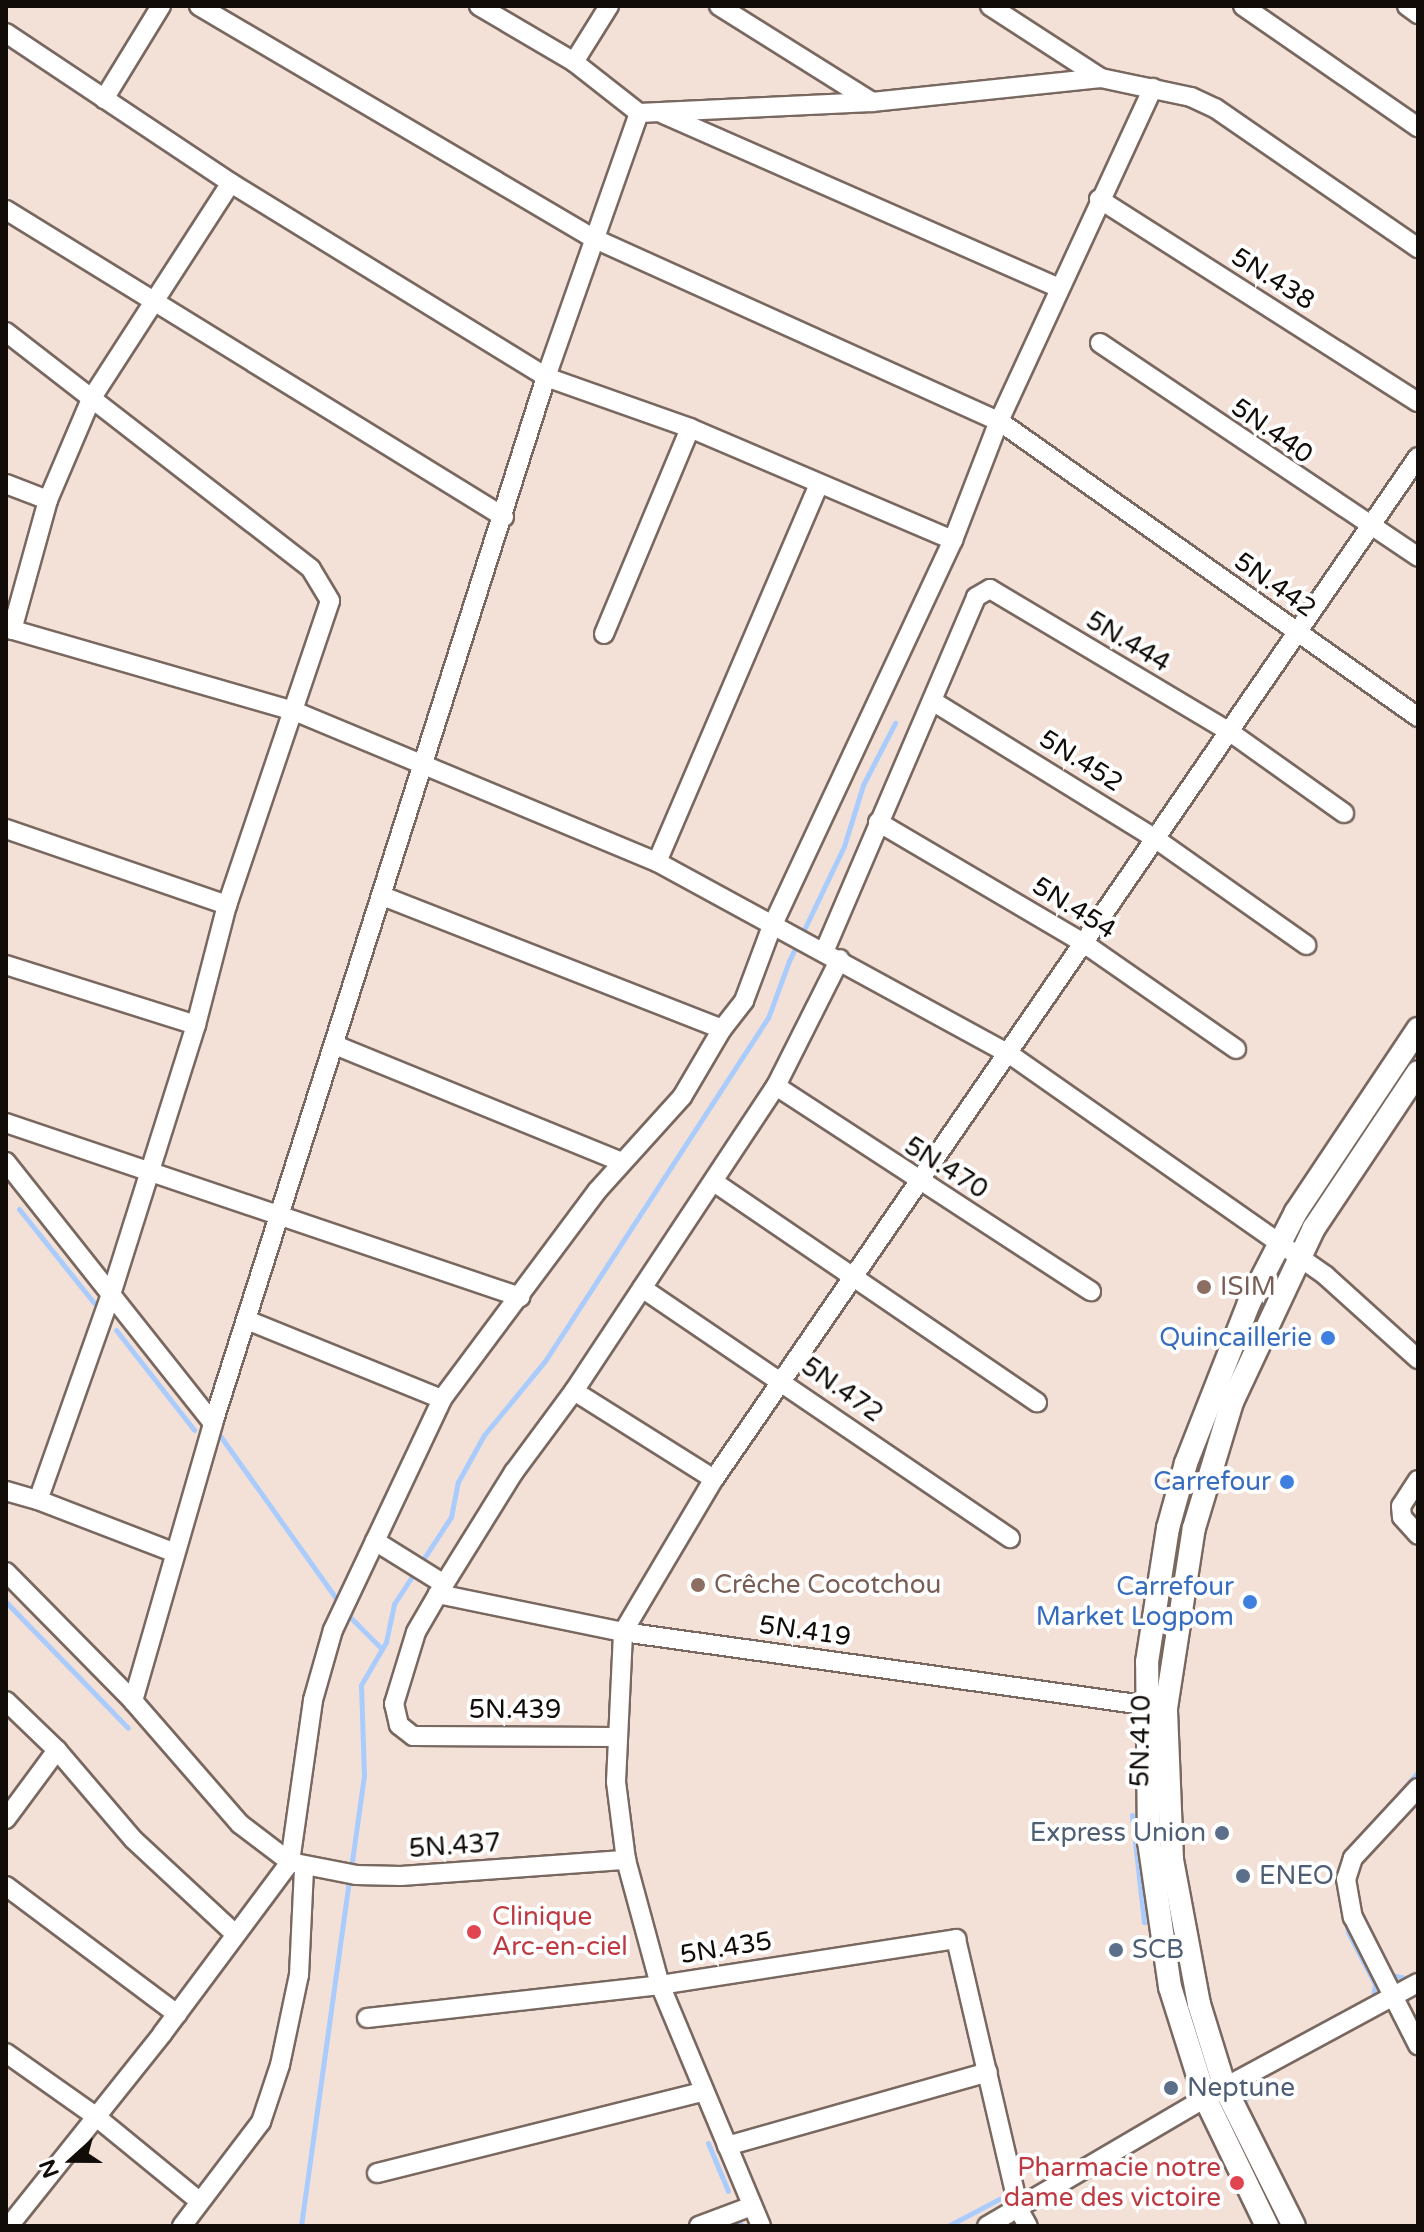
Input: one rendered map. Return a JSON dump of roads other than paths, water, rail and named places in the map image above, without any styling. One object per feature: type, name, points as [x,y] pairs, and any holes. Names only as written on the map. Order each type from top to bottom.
[{"type":"main road","points":[[1371,1119],[1418,1029]]},
{"type":"main road","points":[[1155,1707],[1160,1577],[1186,1463],[1221,1368],[1278,1244],[1371,1119],[1418,1072]]},
{"type":"main road","name":"5N.410","points":[[1294,2226],[1215,2093],[1178,1907],[1155,1707],[1210,1466],[1232,1402],[1299,1256],[1371,1119]]},
{"type":"main road","points":[[1215,2093],[1267,2226]]},
{"type":"street","points":[[104,99],[161,6]]},
{"type":"street","name":"5N.442","points":[[199,6],[595,239],[999,421],[1102,497],[1418,717]]},
{"type":"street","points":[[479,6],[574,62],[648,112],[1059,288]]},
{"type":"street","points":[[574,62],[609,6]]},
{"type":"street","points":[[719,6],[872,102]]},
{"type":"street","points":[[990,6],[1101,78]]},
{"type":"street","points":[[1243,6],[1418,127]]},
{"type":"street","points":[[1407,6],[1418,14]]},
{"type":"street","points":[[6,33],[231,183],[546,377],[690,428],[953,540]]},
{"type":"street","points":[[648,112],[872,102],[1101,78],[1153,88],[1215,108],[1418,248]]},
{"type":"street","points":[[182,2226],[261,2122],[280,2065],[299,1975],[297,1864],[313,1700],[333,1630],[442,1399],[621,1162],[643,1146],[682,1097],[722,1029],[744,1001],[953,540],[999,421],[1099,199],[1153,88]]},
{"type":"street","points":[[133,1701],[213,1423],[282,1215],[546,377],[595,239],[648,112]]},
{"type":"street","points":[[231,183],[156,304],[91,399],[48,500],[9,629],[294,711],[423,768],[657,862],[1008,1053],[1299,1256],[1418,1359]]},
{"type":"street","name":"5N.438","points":[[1099,199],[1418,402]]},
{"type":"street","points":[[6,210],[504,517]]},
{"type":"street","points":[[6,332],[320,578],[330,601],[227,905],[196,1025],[110,1297],[38,1500]]},
{"type":"street","name":"5N.440","points":[[1100,343],[1418,557]]},
{"type":"street","points":[[604,634],[690,428]]},
{"type":"street","points":[[761,2226],[660,1985],[626,1860],[616,1737],[623,1632],[714,1479],[785,1382],[853,1278],[1230,732],[1295,630],[1418,457]]},
{"type":"street","points":[[6,484],[48,500]]},
{"type":"street","points":[[657,862],[819,484]]},
{"type":"street","name":"5N.444","points":[[934,702],[976,597],[990,589],[1230,732],[1344,813]]},
{"type":"street","points":[[375,1541],[418,1566],[441,1589],[514,1472],[574,1391],[714,1182],[776,1086],[832,955],[878,822],[934,702]]},
{"type":"street","name":"5N.452","points":[[934,702],[1156,839],[1306,945]]},
{"type":"street","name":"5N.454","points":[[878,822],[1085,944],[1236,1049]]},
{"type":"street","points":[[6,829],[227,905]]},
{"type":"street","points":[[382,896],[722,1029]]},
{"type":"street","points":[[6,965],[196,1025]]},
{"type":"street","points":[[335,1045],[621,1162]]},
{"type":"street","name":"5N.470","points":[[776,1086],[1091,1291]]},
{"type":"street","points":[[6,1123],[520,1297]]},
{"type":"street","points":[[6,1162],[110,1297],[213,1423]]},
{"type":"street","points":[[714,1182],[1037,1402]]},
{"type":"street","name":"5N.472","points":[[642,1288],[785,1382],[1010,1538]]},
{"type":"street","points":[[247,1320],[442,1399]]},
{"type":"street","points":[[574,1391],[714,1479]]},
{"type":"street","points":[[1418,1480],[1401,1506],[1402,1517],[1418,1535]]},
{"type":"street","points":[[6,1491],[38,1500],[175,1553]]},
{"type":"street","points":[[6,1572],[133,1701],[232,1816],[297,1864]]},
{"type":"street","name":"5N.419","points":[[441,1589],[623,1632],[1155,1707]]},
{"type":"street","name":"5N.439","points":[[441,1589],[416,1632],[394,1704],[399,1725],[413,1736],[616,1737]]},
{"type":"street","points":[[6,1701],[57,1750],[134,1840],[233,1932]]},
{"type":"street","points":[[6,1819],[57,1750]]},
{"type":"street","points":[[1418,1788],[1353,1858],[1346,1879],[1353,1917],[1418,2045]]},
{"type":"street","name":"5N.437","points":[[297,1864],[401,1876],[626,1860]]},
{"type":"street","points":[[9,2226],[177,2014],[233,1932],[297,1864]]},
{"type":"street","points":[[6,1886],[177,2014]]},
{"type":"street","name":"5N.435","points":[[367,2018],[660,1985],[956,1939],[1024,2218]]},
{"type":"street","points":[[987,2226],[1024,2218],[1215,2093],[1418,1983]]},
{"type":"street","points":[[6,2053],[94,2115],[199,2201]]},
{"type":"street","points":[[727,2146],[988,2072]]},
{"type":"street","points":[[377,2173],[703,2092]]},
{"type":"street","points":[[699,2226],[752,2206]]},
{"type":"waterway","points":[[351,1868],[364,1776],[361,1685],[386,1642],[394,1604],[451,1517],[458,1482],[484,1435],[545,1361],[768,1018],[789,961],[844,846],[863,785],[895,723]]},
{"type":"waterway","points":[[19,1209],[94,1303]]},
{"type":"waterway","points":[[116,1330],[194,1430]]},
{"type":"waterway","points":[[221,1437],[336,1598]]},
{"type":"waterway","points":[[6,1602],[128,1728]]},
{"type":"waterway","points":[[348,1615],[382,1649]]},
{"type":"waterway","points":[[1351,1849],[1418,1772]]},
{"type":"waterway","points":[[1132,1815],[1144,1922]]},
{"type":"waterway","points":[[301,2226],[349,1878]]},
{"type":"waterway","points":[[1341,1898],[1348,1932],[1375,1984],[1373,1998]]},
{"type":"waterway","points":[[1391,1975],[1410,1979]]},
{"type":"waterway","points":[[1244,2108],[1247,2094],[1259,2083]]},
{"type":"waterway","points":[[708,2143],[728,2191]]},
{"type":"waterway","points":[[948,2226],[999,2199]]},
{"type":"waterway","points":[[731,2219],[743,2226]]},
{"type":"place","name":"ISIM","points":[[1204,1287]]},
{"type":"place","name":"Quincaillerie","points":[[1328,1338]]},
{"type":"place","name":"Carrefour","points":[[1287,1482]]},
{"type":"place","name":"Crêche Cocotchou","points":[[698,1585]]},
{"type":"place","name":"Carrefour Market Logpom","points":[[1250,1602]]},
{"type":"place","name":"Express Union","points":[[1222,1833]]},
{"type":"place","name":"ENEO","points":[[1243,1876]]},
{"type":"place","name":"Clinique Arc-en-ciel","points":[[474,1932]]},
{"type":"place","name":"SCB","points":[[1116,1950]]},
{"type":"place","name":"Neptune","points":[[1171,2088]]},
{"type":"place","name":"Pharmacie notre dame des victoire","points":[[1237,2183]]}]
